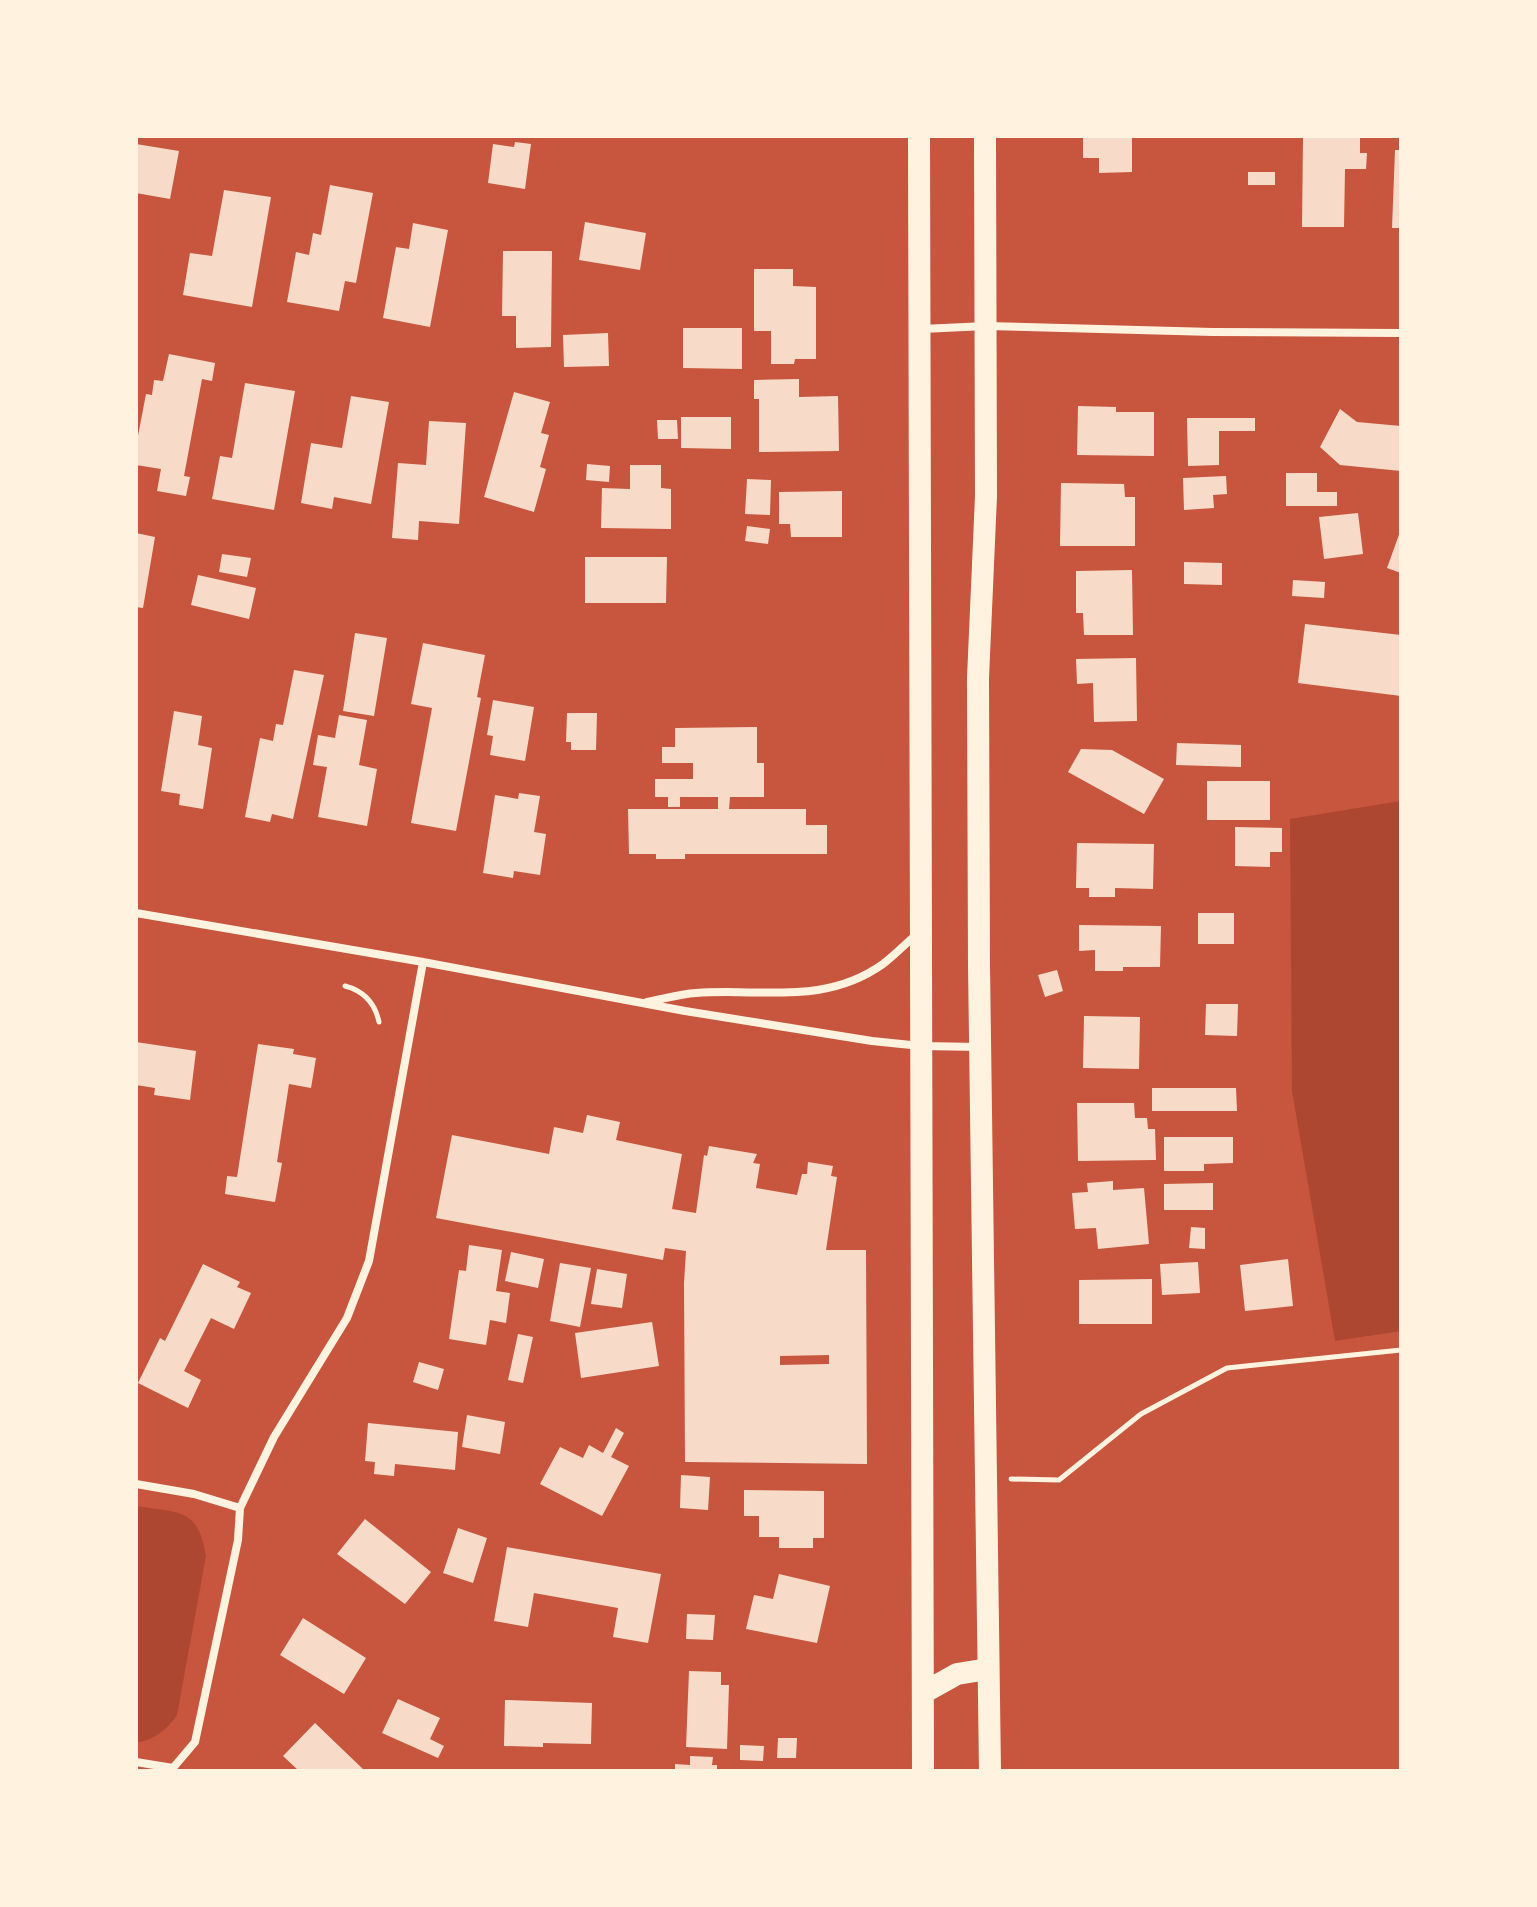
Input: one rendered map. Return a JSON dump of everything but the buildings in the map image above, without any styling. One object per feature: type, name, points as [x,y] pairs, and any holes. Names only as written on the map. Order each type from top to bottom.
[{"type":"highway","points":[[919,136],[923,1771]]},
{"type":"highway","points":[[985,136],[986,496],[978,678],[990,1771]]},
{"type":"highway","points":[[923,1693],[957,1674],[988,1669]]},
{"type":"street","points":[[920,330],[986,326],[1401,333]]},
{"type":"street","points":[[136,913],[423,962],[638,1003],[872,1041],[981,1047]]},
{"type":"street","points":[[638,1003],[696,993],[789,994],[824,989],[883,964],[921,931]]},
{"type":"street","points":[[136,1762],[173,1768],[195,1742],[238,1540],[240,1508],[274,1437],[347,1318],[369,1261],[423,962]]},
{"type":"street","points":[[136,1484],[194,1494],[240,1508]]},
{"type":"path","points":[[345,986],[357,989],[366,997],[377,1012],[379,1022]]},
{"type":"path","points":[[986,1479],[1059,1480],[1141,1414],[1227,1368],[1401,1350]]},
{"type":"shaded area","points":[[1401,801],[1401,1331],[1335,1341],[1292,1091],[1290,819]]},
{"type":"shaded area","points":[[136,1506],[175,1512],[192,1520],[198,1528],[206,1556],[177,1715],[160,1734],[136,1743]]}]
